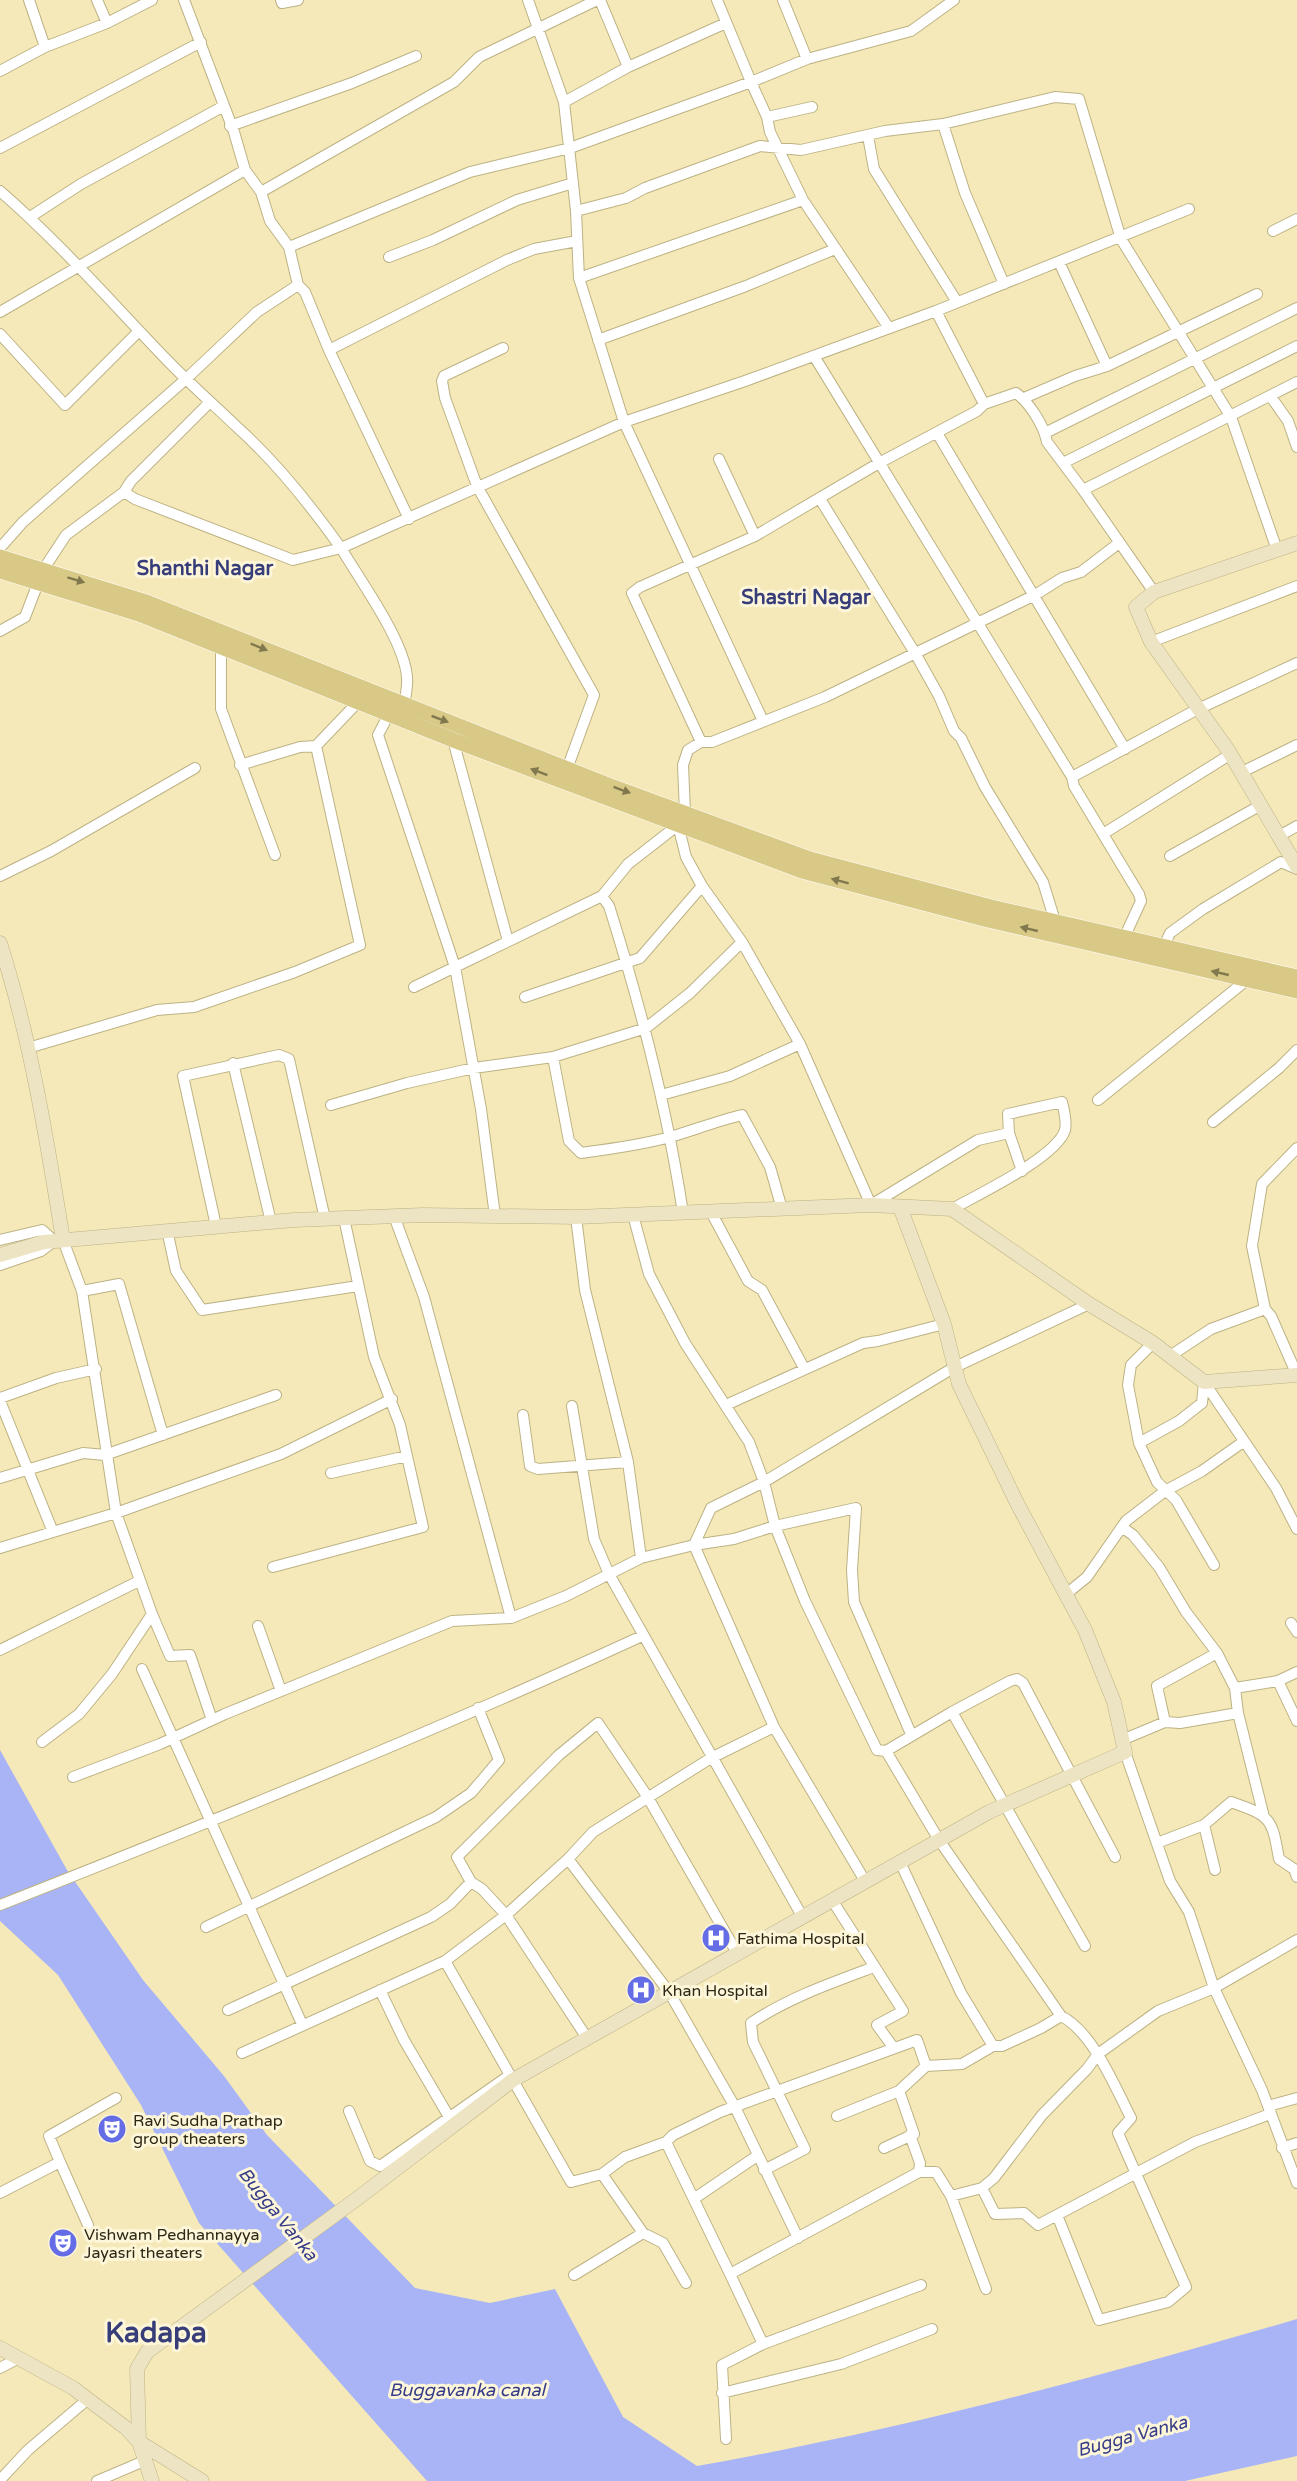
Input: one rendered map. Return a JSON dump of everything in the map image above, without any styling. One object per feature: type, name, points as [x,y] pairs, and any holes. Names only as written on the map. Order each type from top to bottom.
[{"type":"main road","points":[[0,557],[42,577],[358,702],[398,712],[567,769],[802,871],[984,919],[1297,991]]},
{"type":"main road","points":[[0,571],[42,577],[146,602],[398,712],[453,740],[681,819],[810,859],[1124,938],[1297,977]]},
{"type":"street","points":[[29,0],[45,47]]},
{"type":"street","points":[[97,0],[107,23]]},
{"type":"street","points":[[0,71],[45,47],[107,23],[152,0]]},
{"type":"street","points":[[184,0],[201,42],[245,170],[261,192],[270,221],[289,247],[298,285],[305,292],[329,350],[409,519]]},
{"type":"street","points":[[281,0],[282,3],[298,0]]},
{"type":"street","points":[[528,0],[564,102],[576,211],[579,278],[624,422],[763,721]]},
{"type":"street","points":[[261,192],[454,82],[479,57],[539,26],[598,0],[628,67]]},
{"type":"street","points":[[717,0],[767,117],[777,147],[803,200],[889,328]]},
{"type":"street","points":[[783,0],[807,59]]},
{"type":"street","points":[[289,247],[470,172],[570,148],[751,82],[807,59],[911,31],[954,0]]},
{"type":"street","points":[[564,102],[628,67],[726,23]]},
{"type":"street","points":[[0,148],[201,42]]},
{"type":"street","points":[[230,126],[352,83],[416,56]]},
{"type":"street","points":[[576,211],[626,198],[645,188],[760,146],[801,150],[885,131],[943,124],[1055,97],[1079,99],[1121,239],[1176,332],[1214,387],[1231,417],[1277,550]]},
{"type":"street","points":[[30,217],[81,184],[222,107]]},
{"type":"street","points":[[767,117],[812,107]]},
{"type":"street","points":[[943,124],[965,193],[1004,284]]},
{"type":"street","points":[[868,136],[873,169],[957,302]]},
{"type":"street","points":[[0,312],[245,170]]},
{"type":"street","points":[[389,257],[433,240],[517,200],[573,183]]},
{"type":"street","points":[[0,191],[30,217],[209,403],[239,428],[314,510],[341,548],[395,639],[407,678],[398,712],[378,735],[455,967],[474,1068],[495,1216]]},
{"type":"street","points":[[579,278],[803,200]]},
{"type":"street","points":[[124,492],[135,499],[292,560],[341,548],[624,422],[936,311],[1121,239],[1189,209]]},
{"type":"street","points":[[1273,231],[1297,219]]},
{"type":"street","points":[[329,350],[507,260],[534,249],[577,241]]},
{"type":"street","points":[[598,340],[746,286],[835,249]]},
{"type":"street","points":[[1059,262],[1107,366]]},
{"type":"street","points":[[0,548],[24,522],[186,379],[257,312],[298,285]]},
{"type":"street","points":[[1024,398],[1075,376],[1107,366],[1257,294]]},
{"type":"street","points":[[1045,433],[1297,308]]},
{"type":"street","points":[[936,311],[984,404]]},
{"type":"street","points":[[0,334],[65,405],[139,331]]},
{"type":"street","points":[[1065,462],[1297,346]]},
{"type":"street","points":[[503,348],[455,369],[444,376],[442,381],[445,398],[478,488],[594,695],[567,769]]},
{"type":"street","points":[[814,356],[1072,777],[1074,786],[1141,901],[1124,938]]},
{"type":"street","points":[[1083,490],[1297,382]]},
{"type":"street","points":[[701,742],[632,594],[640,586],[755,536],[879,463],[977,411],[984,404],[1016,393],[1024,398],[1058,459],[1065,462],[1154,592]]},
{"type":"street","points":[[1271,397],[1288,421],[1297,447]]},
{"type":"street","points":[[0,631],[24,617],[42,577],[66,535],[124,492],[131,481],[209,403]]},
{"type":"street","points":[[937,433],[1125,749]]},
{"type":"street","points":[[719,459],[755,536]]},
{"type":"street","points":[[820,499],[915,653],[939,696],[954,731],[1043,882],[1055,921]]},
{"type":"street","points":[[872,1205],[800,1044],[742,942],[706,888],[702,886],[686,857],[681,819],[683,765],[687,750],[701,742],[712,742],[825,697],[1035,595],[1062,578],[1081,572],[1119,543]]},
{"type":"street","points":[[1297,543],[1154,592],[1136,607],[1151,642],[1231,753],[1297,868]]},
{"type":"street","points":[[1151,642],[1297,586]]},
{"type":"street","points":[[221,647],[221,708],[274,855]]},
{"type":"street","points":[[1072,777],[1199,709],[1297,663]]},
{"type":"street","points":[[240,765],[300,747],[316,747],[358,702]]},
{"type":"street","points":[[453,740],[508,941]]},
{"type":"street","points":[[1242,772],[1297,745]]},
{"type":"street","points":[[27,1048],[157,1010],[194,1007],[295,972],[360,945],[316,747]]},
{"type":"street","points":[[1103,834],[1231,753]]},
{"type":"street","points":[[0,876],[51,851],[195,768]]},
{"type":"street","points":[[1170,856],[1261,805]]},
{"type":"street","points":[[414,987],[602,896],[628,864],[681,819]]},
{"type":"street","points":[[1279,836],[1297,826]]},
{"type":"street","points":[[1164,946],[1170,933],[1203,909],[1281,862],[1297,868]]},
{"type":"street","points":[[525,997],[640,958],[702,886]]},
{"type":"street","points":[[602,896],[609,906],[646,1028],[671,1137],[683,1213]]},
{"type":"street","points":[[332,1105],[407,1083],[474,1068],[553,1057],[646,1028],[690,993],[742,942]]},
{"type":"street","points":[[0,943],[41,1105],[59,1241],[82,1291],[96,1369],[105,1455],[116,1513],[139,1581],[170,1656],[190,1655],[212,1720]]},
{"type":"street","points":[[1098,1100],[1248,980]]},
{"type":"street","points":[[661,1095],[730,1076],[800,1044]]},
{"type":"street","points":[[1213,1122],[1280,1068],[1297,1050]]},
{"type":"street","points":[[216,1226],[183,1078],[187,1074],[279,1055],[289,1059],[325,1219]]},
{"type":"street","points":[[553,1057],[569,1141],[581,1153],[620,1148],[671,1137],[698,1126],[742,1115],[770,1167],[782,1209]]},
{"type":"street","points":[[233,1063],[271,1222]]},
{"type":"street","points":[[0,1254],[59,1241],[216,1226],[344,1218],[633,1215],[872,1205],[952,1209],[1022,1171],[1060,1139],[1066,1129],[1063,1103],[1008,1113],[1009,1133],[1022,1171]]},
{"type":"street","points":[[872,1205],[978,1140],[1009,1133]]},
{"type":"street","points":[[1204,1382],[1297,1375],[1271,1316],[1265,1309],[1252,1246],[1262,1184],[1297,1148]]},
{"type":"street","points":[[900,1207],[944,1324],[953,1368],[1008,1485],[1085,1630],[1114,1702],[1124,1746],[1170,1881],[1189,1912],[1214,1988],[1269,2110],[1297,2183]]},
{"type":"street","points":[[952,1209],[1089,1304],[1153,1343],[1204,1382],[1276,1488],[1297,1529]]},
{"type":"street","points":[[711,1212],[748,1281],[762,1290],[804,1368]]},
{"type":"street","points":[[633,1215],[649,1274],[685,1343],[749,1442],[764,1482],[775,1526],[805,1601],[877,1750],[886,1751],[911,1734],[1010,1681],[1017,1680],[1023,1683],[1115,1857]]},
{"type":"street","points":[[394,1216],[424,1297],[510,1618]]},
{"type":"street","points":[[576,1216],[585,1290],[628,1462],[641,1558]]},
{"type":"street","points":[[273,1568],[423,1527],[392,1400],[374,1357],[344,1218]]},
{"type":"street","points":[[0,1240],[42,1230],[59,1241]]},
{"type":"street","points":[[167,1230],[176,1272],[202,1310],[358,1286]]},
{"type":"street","points":[[0,1264],[41,1251],[59,1241]]},
{"type":"street","points":[[82,1291],[119,1284],[163,1435]]},
{"type":"street","points":[[865,1881],[774,1727],[694,1545],[711,1508],[764,1482],[953,1368],[1089,1304]]},
{"type":"street","points":[[1170,1356],[1210,1329],[1265,1309]]},
{"type":"street","points":[[726,1405],[863,1343],[944,1324]]},
{"type":"street","points":[[1153,1343],[1131,1365],[1128,1385],[1138,1443],[1157,1482],[1176,1500],[1214,1565]]},
{"type":"street","points":[[53,1532],[0,1399],[56,1378],[96,1369]]},
{"type":"street","points":[[1138,1443],[1179,1421],[1202,1403],[1204,1382]]},
{"type":"street","points":[[0,1478],[83,1453],[105,1455],[276,1395]]},
{"type":"street","points":[[0,1548],[116,1513],[281,1454],[392,1400]]},
{"type":"street","points":[[572,1406],[594,1539],[609,1574],[802,1916]]},
{"type":"street","points":[[523,1415],[530,1466],[538,1469],[628,1462]]},
{"type":"street","points":[[1065,1595],[1087,1577],[1126,1521],[1165,1491],[1202,1471],[1243,1442]]},
{"type":"street","points":[[331,1473],[407,1456]]},
{"type":"street","points":[[73,1777],[175,1737],[452,1621],[510,1618],[566,1596],[641,1558],[694,1545],[734,1539],[775,1526],[856,1508],[852,1570],[854,1602],[911,1734]]},
{"type":"street","points":[[1123,1528],[1133,1535],[1159,1567],[1186,1612],[1217,1653],[1235,1688],[1238,1713],[1263,1813],[1275,1831],[1280,1859],[1294,1869],[1297,1877]]},
{"type":"street","points":[[0,1650],[139,1581]]},
{"type":"street","points":[[42,1742],[79,1714],[112,1674],[152,1614]]},
{"type":"street","points":[[258,1626],[281,1691]]},
{"type":"street","points":[[0,1905],[211,1821],[642,1636]]},
{"type":"street","points":[[1165,1722],[1157,1686],[1217,1653]]},
{"type":"street","points":[[142,1669],[175,1737],[302,2024]]},
{"type":"street","points":[[1235,1688],[1278,1681],[1297,1672]]},
{"type":"street","points":[[1278,1681],[1297,1721]]},
{"type":"street","points":[[206,1927],[436,1817],[471,1793],[499,1760],[478,1708]]},
{"type":"street","points":[[952,1712],[1006,1804],[1042,1873],[1072,1919],[1085,1946]]},
{"type":"street","points":[[349,2111],[370,2161],[380,2166],[449,2116],[511,2078],[587,2038],[939,1839],[1006,1804],[1072,1775],[1165,1722],[1180,1723],[1238,1713]]},
{"type":"street","points":[[587,2038],[506,1915],[471,1882],[457,1857],[559,1755],[597,1723],[647,1796],[736,1953]]},
{"type":"street","points":[[242,2053],[445,1961],[506,1915],[568,1859],[593,1832],[647,1796],[711,1758],[774,1727]]},
{"type":"street","points":[[886,1751],[939,1839],[1061,2016],[1070,2020],[1098,2054],[1131,2118],[1118,2133],[1186,2287],[1168,2302],[1099,2320],[1057,2215]]},
{"type":"street","points":[[1157,1843],[1204,1825],[1231,1802],[1263,1813]]},
{"type":"street","points":[[1204,1825],[1215,1870]]},
{"type":"street","points":[[568,1859],[669,1992],[735,2108],[798,2238]]},
{"type":"street","points":[[900,1862],[961,1993],[993,2046]]},
{"type":"street","points":[[228,2010],[431,1917],[450,1904],[471,1882]]},
{"type":"street","points":[[832,1899],[903,2011],[877,2025],[893,2047]]},
{"type":"street","points":[[951,2196],[982,2188],[999,2173],[1042,2115],[1098,2054],[1158,2011],[1214,1988],[1297,1940]]},
{"type":"street","points":[[445,1961],[571,2182],[602,2174],[625,2157],[666,2142],[674,2135],[720,2112],[893,2047],[917,2040],[926,2066]]},
{"type":"street","points":[[764,2170],[805,2149],[774,2091],[753,2042],[751,2023],[768,2011],[819,1987],[873,1967]]},
{"type":"street","points":[[380,1990],[404,2040],[449,2116]]},
{"type":"street","points":[[837,2116],[899,2091],[926,2066],[962,2064],[993,2046],[1002,2046],[1061,2016]]},
{"type":"street","points":[[152,2481],[140,2442],[137,2369],[147,2352],[358,2198],[511,2078]]},
{"type":"street","points":[[884,2148],[914,2134],[899,2091]]},
{"type":"street","points":[[88,2225],[49,2136],[116,2098]]},
{"type":"street","points":[[982,2188],[995,2214],[1024,2213],[1036,2225],[1195,2142],[1297,2098]]},
{"type":"street","points":[[910,2135],[920,2163],[919,2172]]},
{"type":"street","points":[[666,2142],[695,2198],[707,2230],[763,2344]]},
{"type":"street","points":[[1282,2148],[1297,2143]]},
{"type":"street","points":[[695,2198],[757,2156]]},
{"type":"street","points":[[0,2193],[60,2162]]},
{"type":"street","points":[[730,2274],[919,2172],[936,2172],[951,2196],[986,2289]]},
{"type":"street","points":[[602,2174],[643,2233],[663,2243],[686,2283]]},
{"type":"street","points":[[574,2275],[643,2233]]},
{"type":"street","points":[[726,2439],[722,2393],[724,2363],[763,2344],[921,2285]]},
{"type":"street","points":[[722,2393],[841,2364],[932,2329]]},
{"type":"street","points":[[0,2349],[88,2399],[140,2442],[202,2481]]},
{"type":"street","points":[[0,2368],[19,2358]]},
{"type":"street","points":[[0,2480],[28,2450],[88,2399]]},
{"type":"street","points":[[97,2481],[144,2461]]},
{"type":"water","name":"Buggavanka canal","points":[[0,1750],[67,1870],[143,1980],[224,2076],[267,2135],[415,2288],[490,2303],[555,2289],[623,2417],[697,2466],[849,2436],[999,2401],[1297,2319],[1297,2456],[1185,2481],[427,2481],[199,2223],[141,2105],[58,1975],[0,1921]]},
{"type":"place","name":"Fathima Hospital","points":[[716,1938]]},
{"type":"place","name":"Khan Hospital","points":[[641,1990]]},
{"type":"place","name":"Ravi Sudha Prathap group theaters","points":[[112,2129]]},
{"type":"place","name":"Vishwam Pedhannayya Jayasri theaters","points":[[63,2243]]},
{"type":"district","name":"Shanthi Nagar","points":[[205,568]]},
{"type":"district","name":"Shastri Nagar","points":[[806,597]]},
{"type":"district","name":"Kadapa","points":[[156,2332]]},
{"type":"water label","name":"Bugga Vanka","points":[[278,2214]]},
{"type":"water label","name":"Bugga Vanka","points":[[1132,2436]]}]
